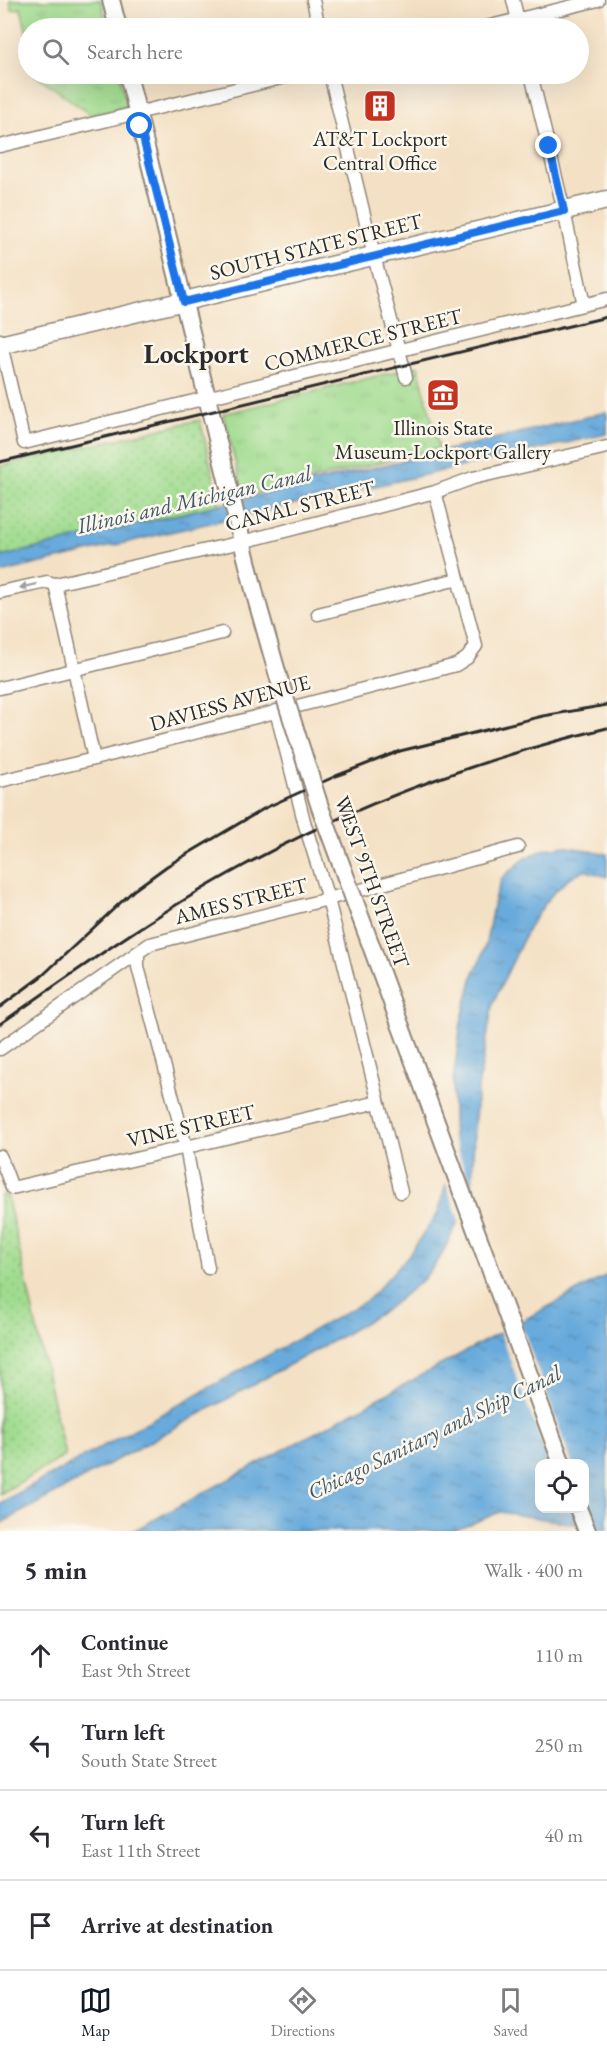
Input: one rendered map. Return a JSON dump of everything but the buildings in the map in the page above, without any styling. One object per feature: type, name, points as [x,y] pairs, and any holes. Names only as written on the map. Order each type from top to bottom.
[{"type":"main road","points":[[111,0],[116,18]]},
{"type":"main road","name":"WEST 9TH STREET","points":[[130,84],[242,542],[279,679],[320,807],[560,1459]]},
{"type":"main road","name":"SOUTH STATE STREET","points":[[0,343],[184,302],[607,200]]},
{"type":"main road","points":[[580,1513],[587,1531]]},
{"type":"street","points":[[313,0],[317,18]]},
{"type":"street","points":[[513,0],[518,18]]},
{"type":"street","points":[[539,18],[598,0]]},
{"type":"street","points":[[0,146],[258,84]]},
{"type":"street","points":[[332,84],[406,377]]},
{"type":"street","points":[[533,84],[585,305]]},
{"type":"street","name":"COMMERCE STREET","points":[[0,343],[24,443],[607,299]]},
{"type":"street","name":"CANAL STREET","points":[[0,592],[47,582],[55,584],[242,542],[435,492],[473,478],[607,447]]},
{"type":"street","points":[[318,614],[458,579],[435,492]]},
{"type":"street","name":"DAVIESS AVENUE","points":[[0,781],[94,759],[456,665],[467,658],[476,646],[458,579]]},
{"type":"street","points":[[55,584],[94,759]]},
{"type":"street","points":[[0,688],[222,633]]},
{"type":"street","name":"WEST 9TH STREET","points":[[276,711],[305,825],[328,899],[401,1192]]},
{"type":"street","name":"AMES STREET","points":[[0,1049],[150,944],[328,899],[518,847]]},
{"type":"street","points":[[138,952],[138,967],[186,1147],[208,1268]]},
{"type":"street","name":"VINE STREET","points":[[0,1156],[12,1188],[378,1102]]},
{"type":"green space","points":[[10,0],[101,0],[106,18],[23,18],[21,8],[12,10]]},
{"type":"green space","points":[[49,84],[122,84],[127,106],[92,116]]},
{"type":"green space","points":[[418,366],[439,448],[244,496],[223,414]]},
{"type":"green space","points":[[200,420],[220,504],[0,557],[0,466]]},
{"type":"green space","points":[[7,1195],[65,1456],[0,1494],[0,1196]]},
{"type":"water","name":"Illinois and Michigan Canal","points":[[607,412],[607,434],[166,533],[0,573],[0,557]]},
{"type":"water","points":[[564,846],[607,854],[607,877],[584,870],[569,878],[549,898],[529,927],[493,1003],[478,1088],[472,1194],[440,1258],[424,1279],[386,1310],[340,1337],[0,1524],[0,1503],[368,1300],[408,1256],[438,1213],[453,1158],[453,1082],[461,1022],[474,972],[486,943],[494,900],[502,878],[527,857],[546,849]]},
{"type":"water","name":"Chicago Sanitary and Ship Canal","points":[[607,1275],[607,1529],[500,1512],[454,1531],[133,1531]]},
{"type":"pier","points":[[450,1130],[474,1196],[460,1223],[444,1179],[450,1157]]},
{"type":"pier","points":[[519,1319],[571,1459],[547,1459],[499,1330]]},
{"type":"railway","points":[[0,462],[607,317]]},
{"type":"railway","points":[[0,1007],[43,975],[134,890],[167,866],[265,808],[336,776],[400,751],[543,716],[607,705]]},
{"type":"railway","points":[[0,1024],[150,922],[211,884],[286,843],[420,785],[513,754],[607,728]]},
{"type":"place","name":"AT&T Lockport Central Office","points":[[380,106]]},
{"type":"place","name":"Illinois State Museum-Lockport Gallery","points":[[443,395]]},
{"type":"district","name":"Lockport","points":[[196,354]]},
{"type":"route","points":[[140,126],[184,302],[564,211],[549,146]]}]
